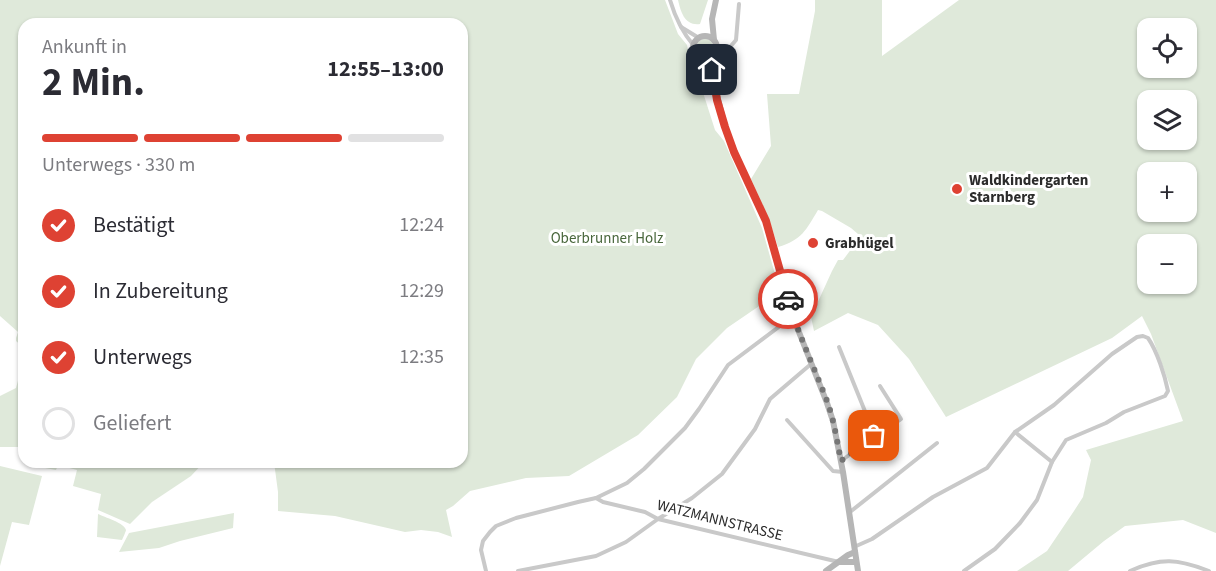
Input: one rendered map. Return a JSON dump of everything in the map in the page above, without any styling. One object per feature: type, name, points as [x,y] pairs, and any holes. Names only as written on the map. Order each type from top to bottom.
[{"type":"street","points":[[670,0],[674,14],[693,46],[695,54],[703,59],[713,79]]},
{"type":"street","points":[[693,46],[712,18],[716,2]]},
{"type":"street","points":[[717,47],[727,48],[736,40],[740,4]]},
{"type":"street","points":[[712,18],[717,47],[713,57],[713,79],[717,100],[734,152],[766,221],[793,317],[833,421],[858,571]]},
{"type":"street","points":[[681,27],[700,37],[708,36],[714,40]]},
{"type":"street","points":[[727,48],[728,90]]},
{"type":"street","points":[[703,59],[713,57]]},
{"type":"street","points":[[486,571],[481,550],[483,541],[496,526],[596,498],[627,483],[685,428],[728,365],[793,317]]},
{"type":"street","points":[[826,571],[933,497],[987,468],[1015,432],[1065,397],[1112,354],[1137,337],[1148,338],[1167,386],[1168,392],[1165,396],[1124,412],[1066,441],[1052,462],[1036,500],[1020,523],[995,549],[964,571]]},
{"type":"street","points":[[839,347],[874,436]]},
{"type":"street","points":[[518,571],[596,556],[626,542],[692,498],[722,474],[755,429],[770,399],[812,364]]},
{"type":"street","points":[[841,461],[901,419],[880,386]]},
{"type":"street","points":[[787,420],[833,471],[843,472]]},
{"type":"street","points":[[1015,432],[1052,462]]},
{"type":"street","points":[[849,513],[937,443]]},
{"type":"street","name":"WATZMANNSTRASSE","points":[[596,498],[603,502],[645,512],[658,519],[839,562]]},
{"type":"street","points":[[1130,571],[1161,561],[1182,562],[1209,571]]},
{"type":"street","points":[[839,562],[856,562]]},
{"type":"street","points":[[1147,571],[1150,563]]},
{"type":"green space","name":"Oberbrunner Holz","points":[[0,0],[665,0],[678,34],[687,45],[690,60],[696,64],[715,130],[724,141],[762,228],[780,292],[727,328],[696,359],[677,397],[638,435],[569,476],[526,478],[470,491],[446,510],[452,537],[421,530],[405,532],[335,516],[278,511],[275,468],[468,468],[468,18],[18,18],[18,332],[0,316]]},
{"type":"green space","points":[[678,0],[708,0],[700,24],[687,21],[682,14]]},
{"type":"green space","points":[[815,0],[882,0],[882,56],[959,0],[1216,0],[1216,533],[1183,520],[1125,526],[1068,571],[1017,571],[1047,551],[1083,497],[1091,460],[1086,450],[1183,421],[1151,334],[1142,316],[1112,338],[946,417],[909,359],[878,325],[848,313],[814,331],[811,317],[838,260],[843,260],[858,240],[858,234],[818,210],[798,237],[778,247],[769,219],[751,179],[771,146],[767,94],[799,94],[815,11]]},
{"type":"green space","points":[[705,39],[711,42],[714,48],[711,54],[705,57],[699,54],[696,48],[699,42]]},
{"type":"green space","points":[[18,381],[18,447],[0,447],[0,396],[16,388]]},
{"type":"green space","points":[[0,466],[42,476],[29,525],[12,522],[0,566]]},
{"type":"green space","points":[[69,468],[198,468],[191,476],[152,502],[130,524],[98,510],[101,494],[73,486],[77,470]]},
{"type":"green space","points":[[234,513],[233,528],[159,548],[119,552],[129,533]]},
{"type":"green space","points":[[98,514],[125,527],[126,531],[122,540],[97,537]]},
{"type":"way so far","points":[[788,299],[833,421],[841,461],[874,436]]},
{"type":"place","name":"Waldkindergarten Starnberg","points":[[957,189]]},
{"type":"place","name":"Grabhügel","points":[[813,243]]},
{"type":"route","points":[[712,70],[725,127],[766,221],[788,299]]}]
